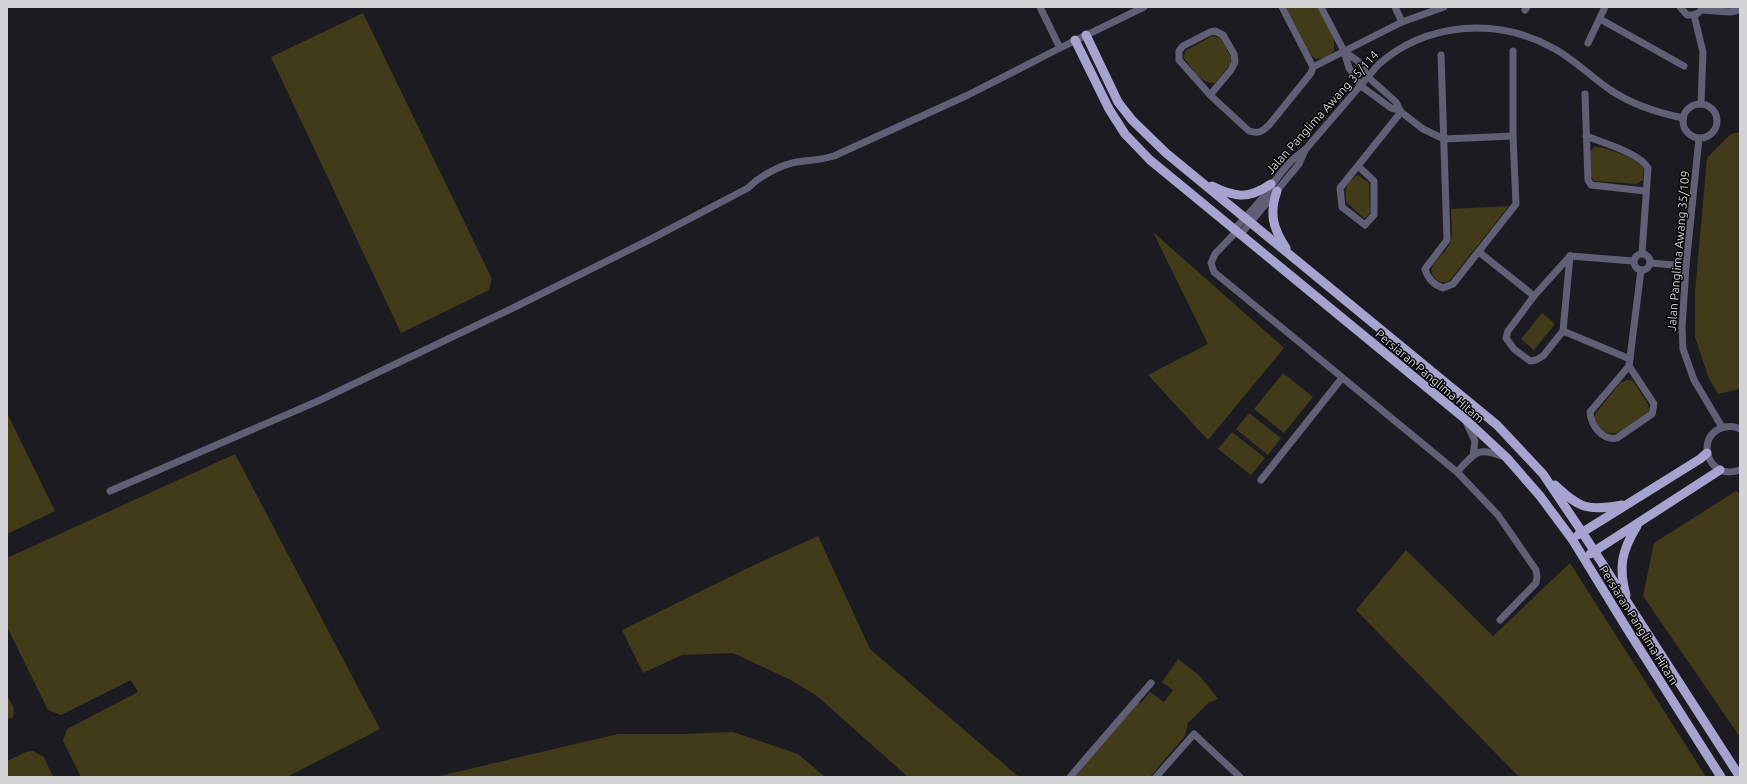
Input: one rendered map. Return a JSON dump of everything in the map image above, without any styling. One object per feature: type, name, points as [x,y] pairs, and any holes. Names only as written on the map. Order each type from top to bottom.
[{"type":"main road","name":"Persiaran Panglima Hitam","points":[[1086,35],[1118,102],[1132,120],[1166,153],[1497,425],[1542,474],[1582,532],[1740,776]]},
{"type":"main road","name":"Persiaran Panglima Hitam","points":[[1075,40],[1109,109],[1125,134],[1150,160],[1464,418],[1506,458],[1540,496],[1572,539],[1721,777]]},
{"type":"main road","points":[[1200,180],[1227,193],[1242,196],[1274,188],[1272,213],[1277,234],[1293,257]]},
{"type":"main road","points":[[1572,539],[1700,459],[1707,453]]},
{"type":"main road","points":[[1583,558],[1720,470]]},
{"type":"main road","points":[[1542,474],[1570,499],[1583,507],[1601,509],[1627,504]]},
{"type":"main road","points":[[1629,605],[1622,581],[1621,563],[1626,546],[1638,523]]},
{"type":"street","points":[[1040,7],[1060,48]]},
{"type":"street","points":[[110,491],[318,401],[510,309],[663,233],[748,188],[756,180],[780,168],[795,163],[820,161],[834,156],[968,95],[1075,40],[1144,7]]},
{"type":"street","points":[[1282,7],[1313,67]]},
{"type":"street","points":[[1321,7],[1344,51],[1349,68],[1361,86],[1391,108],[1400,111],[1423,129],[1444,139],[1513,136]]},
{"type":"street","points":[[1395,7],[1402,22]]},
{"type":"street","points":[[1210,95],[1231,70],[1235,62],[1234,54],[1227,39],[1215,31],[1183,46],[1179,51],[1179,60],[1210,95],[1249,131],[1256,134],[1262,132],[1269,125],[1311,72],[1313,67],[1402,22],[1444,7]]},
{"type":"street","points":[[1588,43],[1605,7]]},
{"type":"street","points":[[1673,7],[1681,9],[1687,15],[1694,15],[1701,9],[1730,12],[1740,10]]},
{"type":"street","points":[[1734,7],[1740,10]]},
{"type":"street","points":[[1694,15],[1703,52],[1701,104]]},
{"type":"street","points":[[1600,18],[1684,66]]},
{"type":"street","name":"Jalan Panglima Awang 35/114","points":[[1247,220],[1272,196],[1274,188],[1299,164],[1305,150],[1368,77],[1390,55],[1411,42],[1434,33],[1459,28],[1481,27],[1528,36],[1554,48],[1612,91],[1629,101],[1683,118]]},
{"type":"street","points":[[1344,51],[1359,62],[1368,77],[1396,102],[1400,111]]},
{"type":"street","points":[[1441,55],[1447,240],[1426,269],[1427,276],[1434,284],[1443,288],[1454,284],[1516,204],[1513,136],[1513,51]]},
{"type":"street","points":[[1585,94],[1586,175],[1591,185],[1645,191]]},
{"type":"street","points":[[1701,104],[1711,108],[1716,117],[1716,123],[1712,133],[1708,136],[1699,138],[1687,132],[1684,128],[1683,118],[1686,111],[1690,107],[1701,104]]},
{"type":"street","points":[[1358,166],[1374,181],[1374,215],[1365,225],[1342,207],[1340,188],[1400,111]]},
{"type":"street","points":[[1586,136],[1636,156],[1645,162],[1648,168],[1645,191],[1642,253]]},
{"type":"street","name":"Jalan Panglima Awang 35/109","points":[[1699,138],[1686,266],[1682,328],[1683,349],[1694,380],[1722,427]]},
{"type":"street","points":[[1247,220],[1215,254],[1211,263],[1214,272],[1457,472],[1498,515],[1536,570],[1536,583],[1500,620]]},
{"type":"street","points":[[1479,252],[1534,296]]},
{"type":"street","points":[[1633,261],[1635,256],[1642,253]]},
{"type":"street","points":[[1642,253],[1649,258],[1650,263]]},
{"type":"street","points":[[1570,256],[1633,261]]},
{"type":"street","points":[[1570,256],[1563,331],[1543,356],[1534,361],[1526,359],[1509,344],[1506,338],[1508,331],[1534,296],[1570,256]]},
{"type":"street","points":[[1633,261],[1637,268],[1641,270]]},
{"type":"street","points":[[1650,263],[1686,266]]},
{"type":"street","points":[[1641,270],[1646,269],[1650,263]]},
{"type":"street","points":[[1563,331],[1630,362],[1654,404],[1652,414],[1617,438],[1612,439],[1604,436],[1596,429],[1591,420],[1590,412],[1630,362],[1641,270]]},
{"type":"street","points":[[1552,276],[1557,273],[1561,274],[1567,285]]},
{"type":"street","points":[[1261,480],[1342,378]]},
{"type":"street","points":[[1464,418],[1475,441],[1473,455]]},
{"type":"street","points":[[1740,429],[1730,426],[1722,427],[1715,431],[1710,437],[1707,445],[1709,460],[1714,466],[1727,472],[1740,470]]},
{"type":"street","points":[[1457,472],[1473,455],[1487,450],[1506,458]]},
{"type":"street","points":[[1070,777],[1151,683]]},
{"type":"street","points":[[1156,777],[1194,734],[1240,777]]},
{"type":"shaded area","points":[[1286,7],[1318,7],[1334,39],[1335,47],[1333,53],[1327,57],[1316,59],[1311,55]]},
{"type":"shaded area","points":[[363,13],[492,279],[489,290],[401,333],[271,57]]},
{"type":"shaded area","points":[[1212,36],[1221,38],[1232,60],[1215,83],[1210,83],[1201,78],[1193,71],[1184,58],[1185,51]]},
{"type":"shaded area","points":[[1740,132],[1740,389],[1718,394],[1709,379],[1695,337],[1695,292],[1707,158],[1731,134]]},
{"type":"shaded area","points":[[1594,147],[1614,151],[1635,161],[1644,169],[1643,180],[1636,184],[1594,181],[1591,176],[1591,151]]},
{"type":"shaded area","points":[[1358,175],[1369,183],[1370,213],[1366,218],[1364,218],[1346,202],[1348,183]]},
{"type":"shaded area","points":[[1509,206],[1451,279],[1447,282],[1440,282],[1436,279],[1432,274],[1432,269],[1434,264],[1446,250],[1451,240],[1451,209]]},
{"type":"shaded area","points":[[1153,232],[1284,348],[1208,440],[1148,375],[1208,344]]},
{"type":"shaded area","points":[[1542,313],[1555,324],[1534,350],[1521,339]]},
{"type":"shaded area","points":[[1283,373],[1313,397],[1284,433],[1254,409]]},
{"type":"shaded area","points":[[1627,380],[1633,381],[1648,404],[1649,411],[1646,415],[1625,429],[1611,434],[1605,432],[1599,427],[1594,417],[1620,383]]},
{"type":"shaded area","points":[[7,413],[55,511],[7,534]]},
{"type":"shaded area","points":[[1249,413],[1281,438],[1268,455],[1236,429]]},
{"type":"shaded area","points":[[1232,432],[1265,458],[1251,475],[1218,449]]},
{"type":"shaded area","points":[[235,454],[380,729],[287,777],[81,777],[63,741],[67,729],[138,692],[131,680],[61,715],[48,710],[7,627],[7,558]]},
{"type":"shaded area","points":[[1736,491],[1740,494],[1740,737],[1643,596],[1654,543]]},
{"type":"shaded area","points":[[818,536],[870,649],[1019,777],[908,777],[817,696],[791,680],[733,653],[682,655],[643,673],[622,630],[752,566]]},
{"type":"shaded area","points":[[1406,550],[1493,636],[1570,563],[1706,777],[1519,777],[1356,610]]},
{"type":"shaded area","points":[[1178,659],[1200,676],[1218,699],[1209,702],[1188,723],[1185,736],[1150,777],[1073,777],[1139,702],[1141,703],[1150,692],[1164,702],[1173,690],[1162,682]]},
{"type":"shaded area","points":[[7,695],[14,709],[13,717],[7,719]]},
{"type":"shaded area","points":[[733,732],[798,754],[825,777],[435,777],[618,734]]},
{"type":"shaded area","points":[[33,751],[44,757],[53,777],[7,777],[7,761],[26,752]]}]
